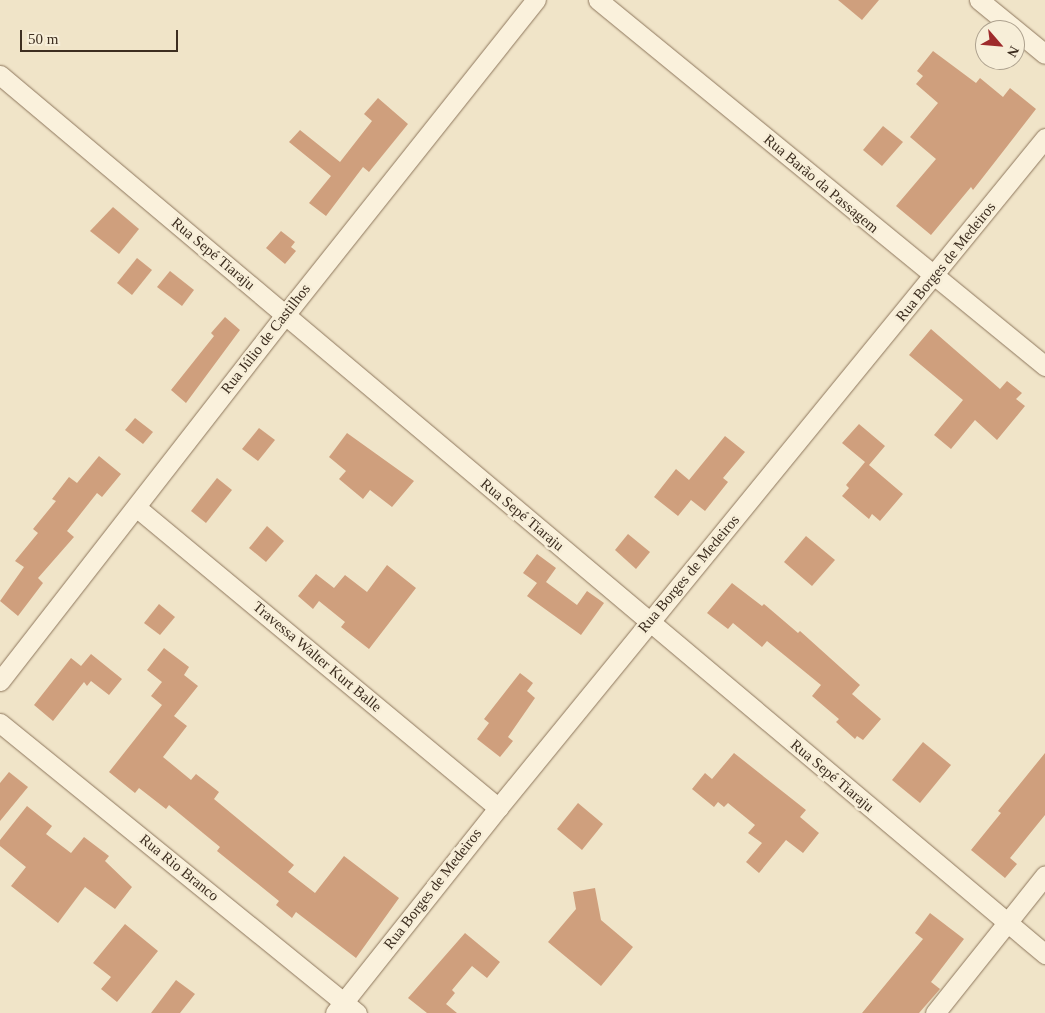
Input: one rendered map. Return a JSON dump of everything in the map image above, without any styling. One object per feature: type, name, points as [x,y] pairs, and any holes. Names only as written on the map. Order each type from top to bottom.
[{"type":"street","name":"Rua Júlio de Castilhos","points":[[0,681],[285,315],[536,0]]},
{"type":"street","name":"Rua Barão da Passagem","points":[[598,0],[934,278],[1045,366]]},
{"type":"street","points":[[979,0],[1045,54]]},
{"type":"street","name":"Rua Sepé Tiaraju","points":[[0,75],[1045,954]]},
{"type":"street","name":"Rua Borges de Medeiros","points":[[345,1009],[498,808],[649,622],[934,278],[1045,138]]},
{"type":"street","name":"Travessa Walter Kurt Balle","points":[[136,507],[498,808]]},
{"type":"street","name":"Rua Rio Branco","points":[[0,723],[345,1009]]},
{"type":"street","points":[[935,1013],[1045,875]]},
{"type":"building","points":[[838,0],[879,0],[862,20]]},
{"type":"building","points":[[933,51],[976,83],[980,78],[1003,97],[1010,88],[1036,109],[973,190],[971,187],[931,235],[896,206],[936,159],[910,137],[938,103],[916,84],[923,76],[917,71]]},
{"type":"building","points":[[378,98],[408,124],[369,172],[363,167],[326,216],[309,203],[331,176],[289,142],[300,130],[340,162],[372,121],[364,114]]},
{"type":"building","points":[[883,126],[903,142],[882,166],[863,150]]},
{"type":"building","points":[[113,207],[139,229],[119,254],[90,231]]},
{"type":"building","points":[[281,231],[295,242],[291,247],[296,251],[285,264],[266,248]]},
{"type":"building","points":[[137,258],[152,270],[132,295],[117,283]]},
{"type":"building","points":[[170,271],[194,290],[182,306],[157,287]]},
{"type":"building","points":[[225,317],[240,330],[186,403],[171,390],[214,336],[211,333]]},
{"type":"building","points":[[931,329],[1000,389],[1007,381],[1022,393],[1016,399],[1025,406],[997,440],[975,420],[951,449],[934,435],[963,400],[909,355]]},
{"type":"building","points":[[135,418],[153,432],[143,444],[125,430]]},
{"type":"building","points":[[859,424],[885,446],[869,465],[903,494],[880,521],[872,514],[869,519],[842,496],[849,488],[846,485],[865,462],[842,443]]},
{"type":"building","points":[[259,428],[275,440],[258,461],[242,449]]},
{"type":"building","points":[[347,433],[414,481],[392,507],[370,490],[363,499],[339,479],[346,471],[329,457]]},
{"type":"building","points":[[725,436],[745,452],[723,478],[728,482],[705,511],[691,500],[678,516],[654,497],[676,469],[689,480]]},
{"type":"building","points":[[99,456],[121,474],[102,497],[97,493],[67,531],[74,537],[38,578],[43,583],[18,616],[0,601],[24,567],[15,561],[38,533],[33,529],[56,501],[52,499],[69,477],[77,483]]},
{"type":"building","points":[[217,478],[232,490],[206,523],[191,511]]},
{"type":"building","points":[[267,526],[284,541],[266,562],[249,548]]},
{"type":"building","points":[[628,534],[650,552],[636,569],[615,550]]},
{"type":"building","points":[[806,536],[835,560],[812,586],[784,562]]},
{"type":"building","points":[[537,554],[556,568],[546,582],[577,605],[587,591],[604,603],[581,635],[527,596],[537,583],[523,573]]},
{"type":"building","points":[[387,565],[416,588],[369,649],[341,627],[345,622],[319,601],[313,609],[298,596],[316,574],[334,588],[345,575],[367,592]]},
{"type":"building","points":[[732,583],[762,606],[764,604],[798,633],[800,631],[860,685],[852,694],[881,719],[863,740],[857,736],[855,739],[836,722],[839,719],[812,696],[821,685],[767,641],[762,647],[733,623],[728,629],[707,613]]},
{"type":"building","points":[[159,604],[175,617],[160,635],[144,623]]},
{"type":"building","points":[[164,648],[189,667],[184,675],[198,686],[174,716],[187,726],[163,757],[191,780],[196,774],[219,792],[214,799],[294,865],[288,872],[315,893],[344,856],[399,898],[356,958],[296,912],[292,918],[276,905],[279,901],[217,851],[220,847],[169,805],[166,809],[139,788],[135,793],[109,772],[162,705],[151,696],[162,682],[147,670]]},
{"type":"building","points":[[91,654],[122,679],[109,695],[91,681],[87,686],[84,682],[53,721],[34,705],[71,658],[81,666]]},
{"type":"building","points":[[520,673],[533,683],[527,691],[535,698],[508,737],[513,741],[500,757],[477,739],[489,723],[484,719]]},
{"type":"building","points":[[923,742],[951,765],[920,803],[892,780]]},
{"type":"building","points":[[734,753],[806,810],[800,817],[819,833],[803,853],[786,840],[759,873],[746,862],[762,843],[748,833],[755,825],[728,803],[724,807],[718,802],[714,807],[692,789],[705,773],[712,779]]},
{"type":"building","points":[[1045,753],[1045,815],[1010,858],[1017,864],[1005,878],[971,850],[1001,813],[998,811]]},
{"type":"building","points":[[9,772],[28,787],[0,821],[0,783]]},
{"type":"building","points":[[578,803],[603,824],[582,850],[557,829]]},
{"type":"building","points":[[27,806],[52,826],[46,834],[71,853],[84,837],[109,856],[105,861],[132,887],[115,909],[85,887],[58,923],[11,886],[26,867],[0,846],[0,840]]},
{"type":"building","points":[[595,888],[601,920],[633,947],[601,986],[548,942],[576,909],[573,892]]},
{"type":"building","points":[[930,913],[964,939],[931,982],[940,989],[919,1013],[862,1013],[923,939],[915,933]]},
{"type":"building","points":[[125,924],[158,951],[117,1002],[101,989],[111,977],[93,963]]},
{"type":"building","points":[[465,933],[500,962],[487,978],[472,966],[452,990],[455,993],[446,1004],[457,1013],[427,1013],[408,998]]},
{"type":"building","points":[[176,980],[195,994],[180,1013],[151,1013]]}]
